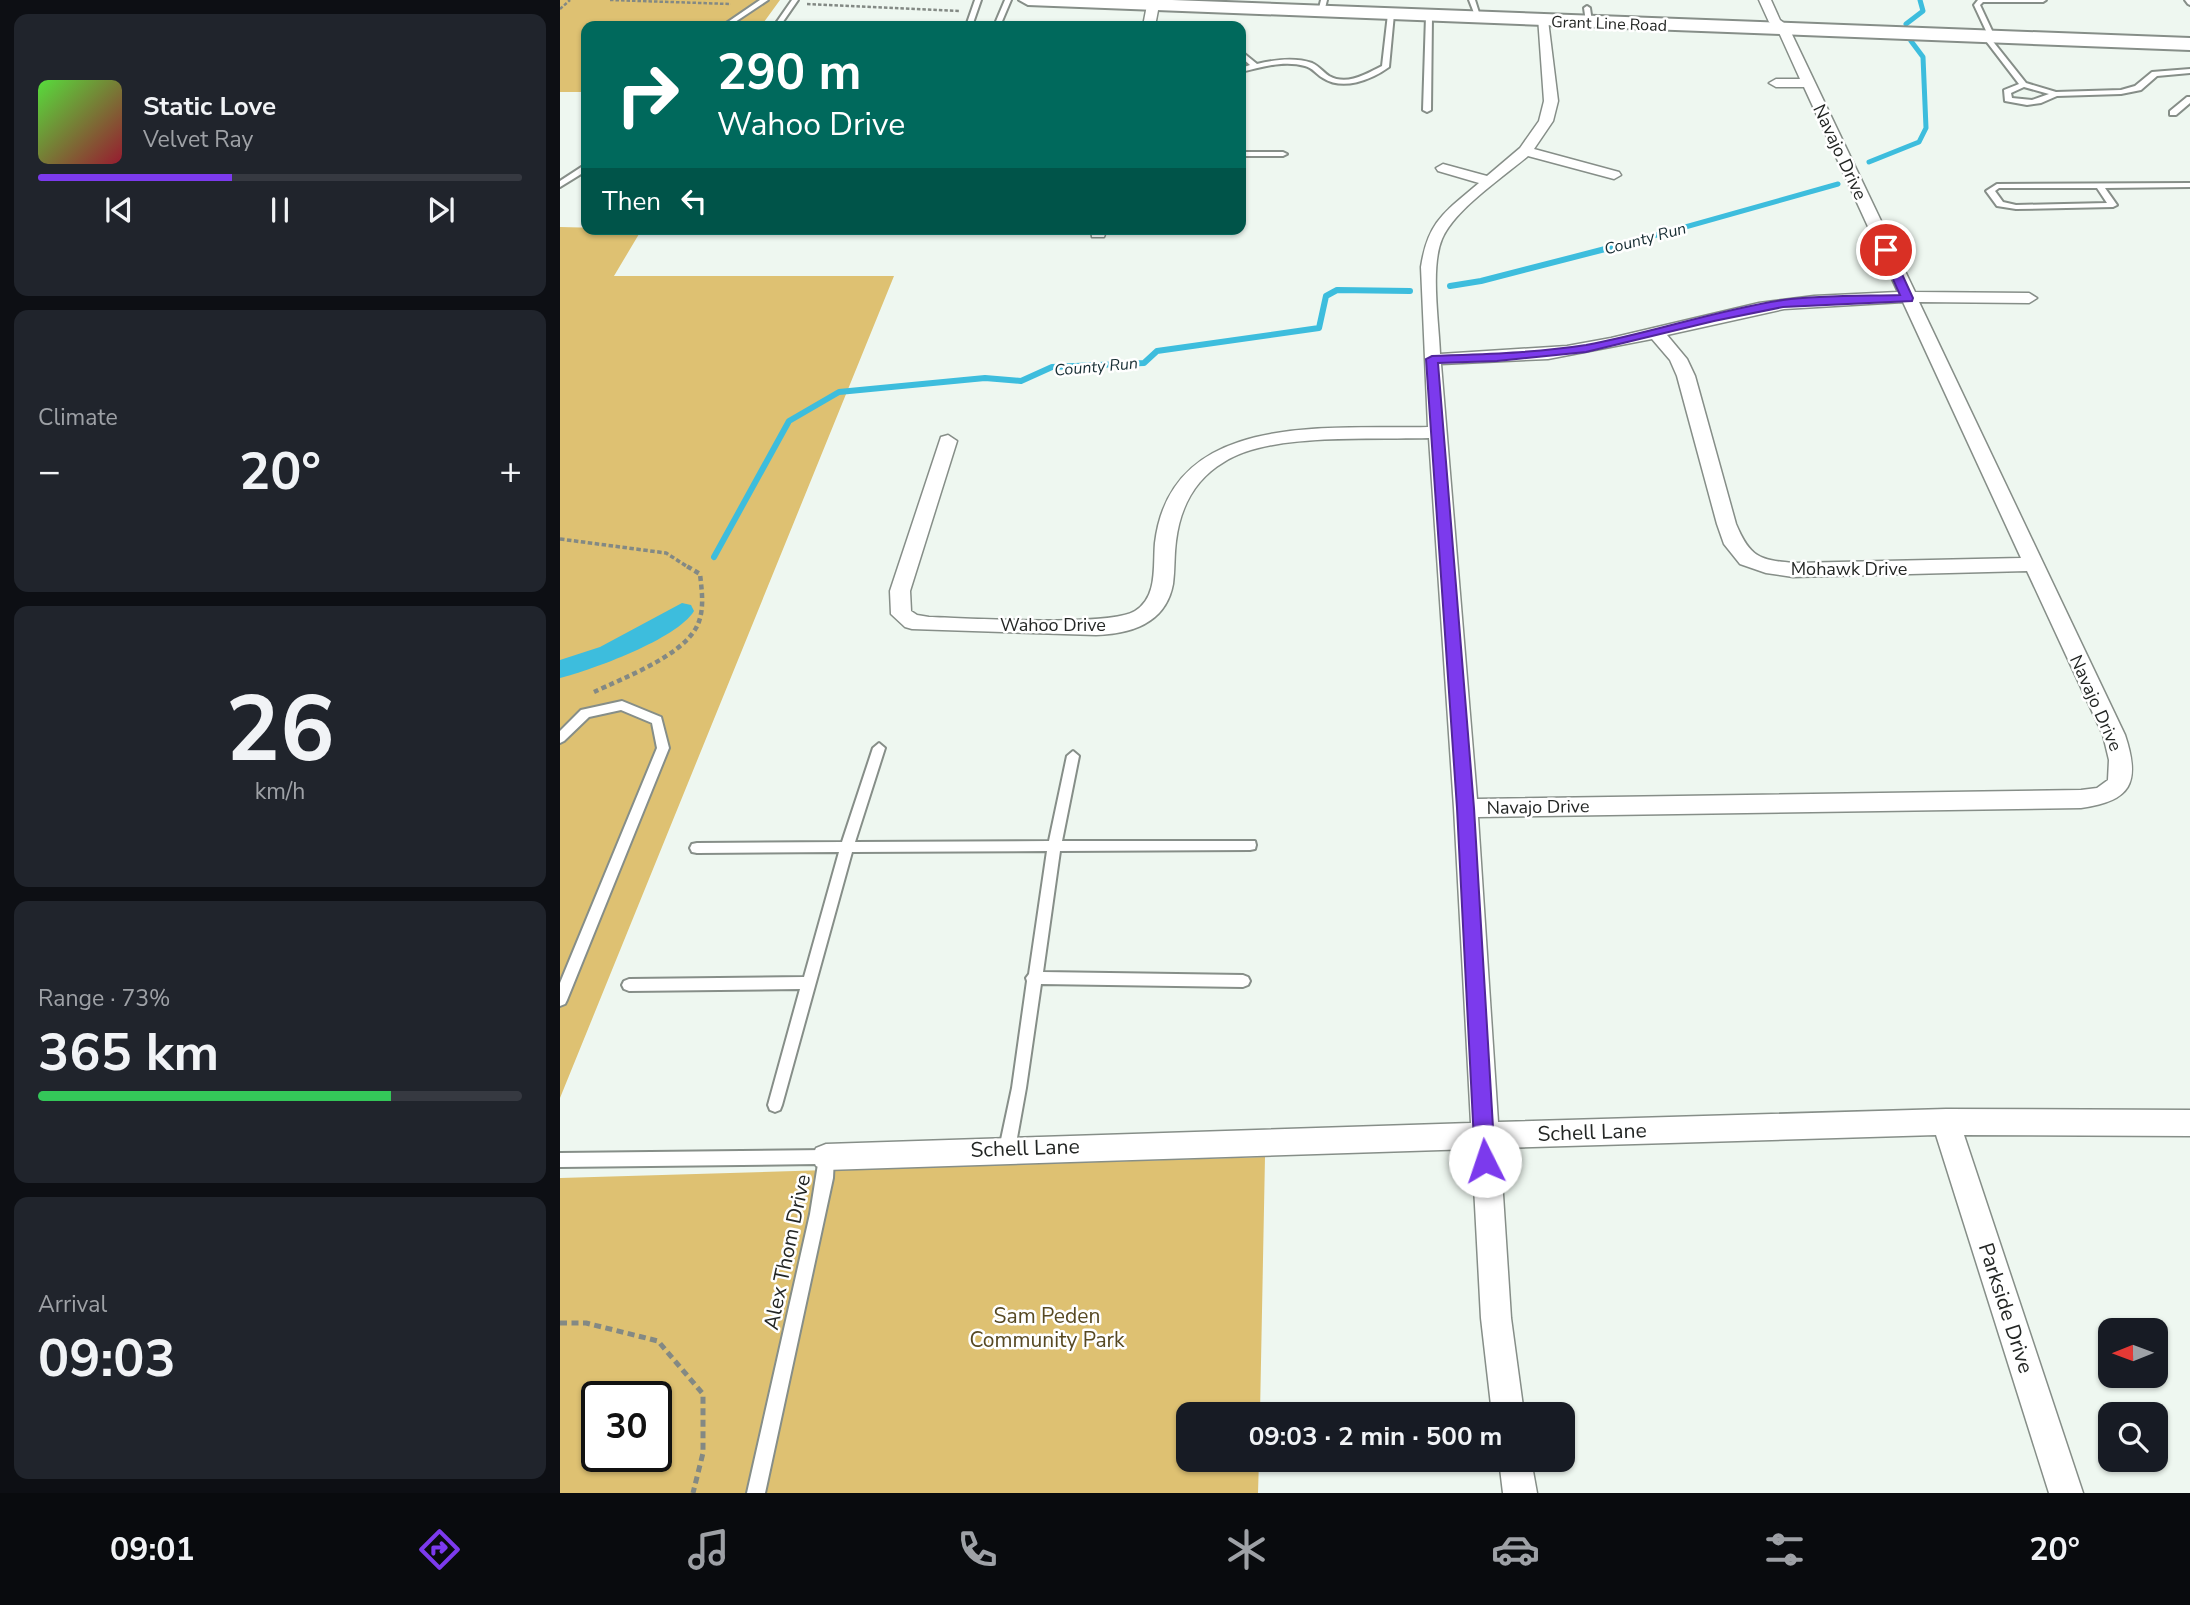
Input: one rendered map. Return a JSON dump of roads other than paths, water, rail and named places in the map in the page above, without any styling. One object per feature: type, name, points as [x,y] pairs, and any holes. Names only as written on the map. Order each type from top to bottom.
[{"type":"main road","name":"Grant Line Road","points":[[1028,0],[1323,6],[1429,16],[1475,9],[1542,20],[1588,15],[1783,28],[2190,44]]},
{"type":"street","points":[[1765,0],[1775,22],[1783,28],[1790,22],[1779,0]]},
{"type":"street","points":[[1150,21],[1155,2]]},
{"type":"street","points":[[1506,1402],[1496,1318],[1466,808],[1432,359],[1429,267],[1437,230],[1451,214],[1525,150],[1546,121],[1551,101],[1542,20]]},
{"type":"street","name":"Navajo Drive","points":[[1466,808],[2081,799],[2102,796],[2119,785],[2122,772],[2121,754],[1991,476],[1968,420],[1908,298],[1783,28]]},
{"type":"street","points":[[1776,83],[1808,83]]},
{"type":"street","points":[[1525,150],[1614,175]]},
{"type":"street","points":[[1443,168],[1489,181]]},
{"type":"street","points":[[1432,359],[1551,353],[1607,344],[1783,304],[1908,298],[2029,298]]},
{"type":"street","name":"Mohawk Drive","points":[[1656,332],[1678,359],[1686,376],[1719,499],[1735,548],[1744,558],[1758,564],[1793,570],[2033,564]]},
{"type":"street","name":"Wahoo Drive","points":[[948,441],[900,592],[901,614],[912,622],[929,624],[1102,626],[1133,622],[1154,608],[1165,582],[1166,538],[1174,508],[1191,478],[1219,455],[1258,440],[1279,437],[1438,432]]},
{"type":"street","name":"Schell Lane","points":[[826,1157],[1007,1149],[1946,1122],[2190,1123]]},
{"type":"street","name":"Parkside Drive","points":[[1946,1122],[2066,1493]]},
{"type":"street","points":[[1517,1472],[1520,1493]]},
{"type":"lane","points":[[732,21],[765,0]]},
{"type":"lane","points":[[780,21],[795,0]]},
{"type":"lane","points":[[971,21],[978,0]]},
{"type":"lane","points":[[999,21],[1008,0]]},
{"type":"lane","points":[[2023,85],[1989,37],[1978,5],[1982,0],[2043,0]]},
{"type":"lane","points":[[1246,69],[1279,62],[1311,65],[1329,79],[1343,82],[1362,79],[1385,68],[1391,14]]},
{"type":"lane","points":[[1427,110],[1429,16]]},
{"type":"lane","points":[[1246,58],[1255,66]]},
{"type":"lane","points":[[2056,94],[2034,104],[2021,104],[2008,99],[2007,92],[2023,85],[2056,94],[2121,92],[2138,88],[2155,74],[2190,71]]},
{"type":"lane","points":[[2173,113],[2190,99]]},
{"type":"lane","points":[[1246,153],[1283,154]]},
{"type":"lane","points":[[560,185],[581,171]]},
{"type":"lane","points":[[2099,185],[2112,205],[2016,207],[2000,204],[1990,191],[1997,186],[2099,185],[2190,185]]},
{"type":"lane","points":[[560,738],[585,713],[622,705],[657,720],[663,748],[560,1000]]},
{"type":"lane","points":[[775,1105],[847,848],[879,748]]},
{"type":"lane","points":[[1007,1149],[1019,1088],[1054,846],[1073,757]]},
{"type":"lane","points":[[697,848],[1250,845]]},
{"type":"lane","points":[[1033,978],[1243,981]]},
{"type":"lane","points":[[629,985],[810,984]]},
{"type":"lane","name":"Alex Thom Drive","points":[[560,1160],[826,1157],[821,1202],[756,1493]]},
{"type":"waterway","name":"County Run","points":[[1906,24],[1923,11],[1920,0]]},
{"type":"waterway","name":"County Run","points":[[1869,162],[1919,142],[1926,128],[1923,57],[1911,41]]},
{"type":"waterway","name":"County Run","points":[[1607,249],[1838,184]]},
{"type":"waterway","name":"County Run","points":[[1450,286],[1481,281],[1613,247]]},
{"type":"waterway","name":"County Run","points":[[714,557],[789,421],[839,392],[985,378],[1021,381],[1052,367],[1144,363],[1157,351],[1319,328],[1326,296],[1337,290],[1410,291]]},
{"type":"waterway","name":"County Run","points":[[560,669],[593,660],[624,646],[682,611]]},
{"type":"park label","name":"Sam Peden Community Park","points":[[1047,1328]]}]
